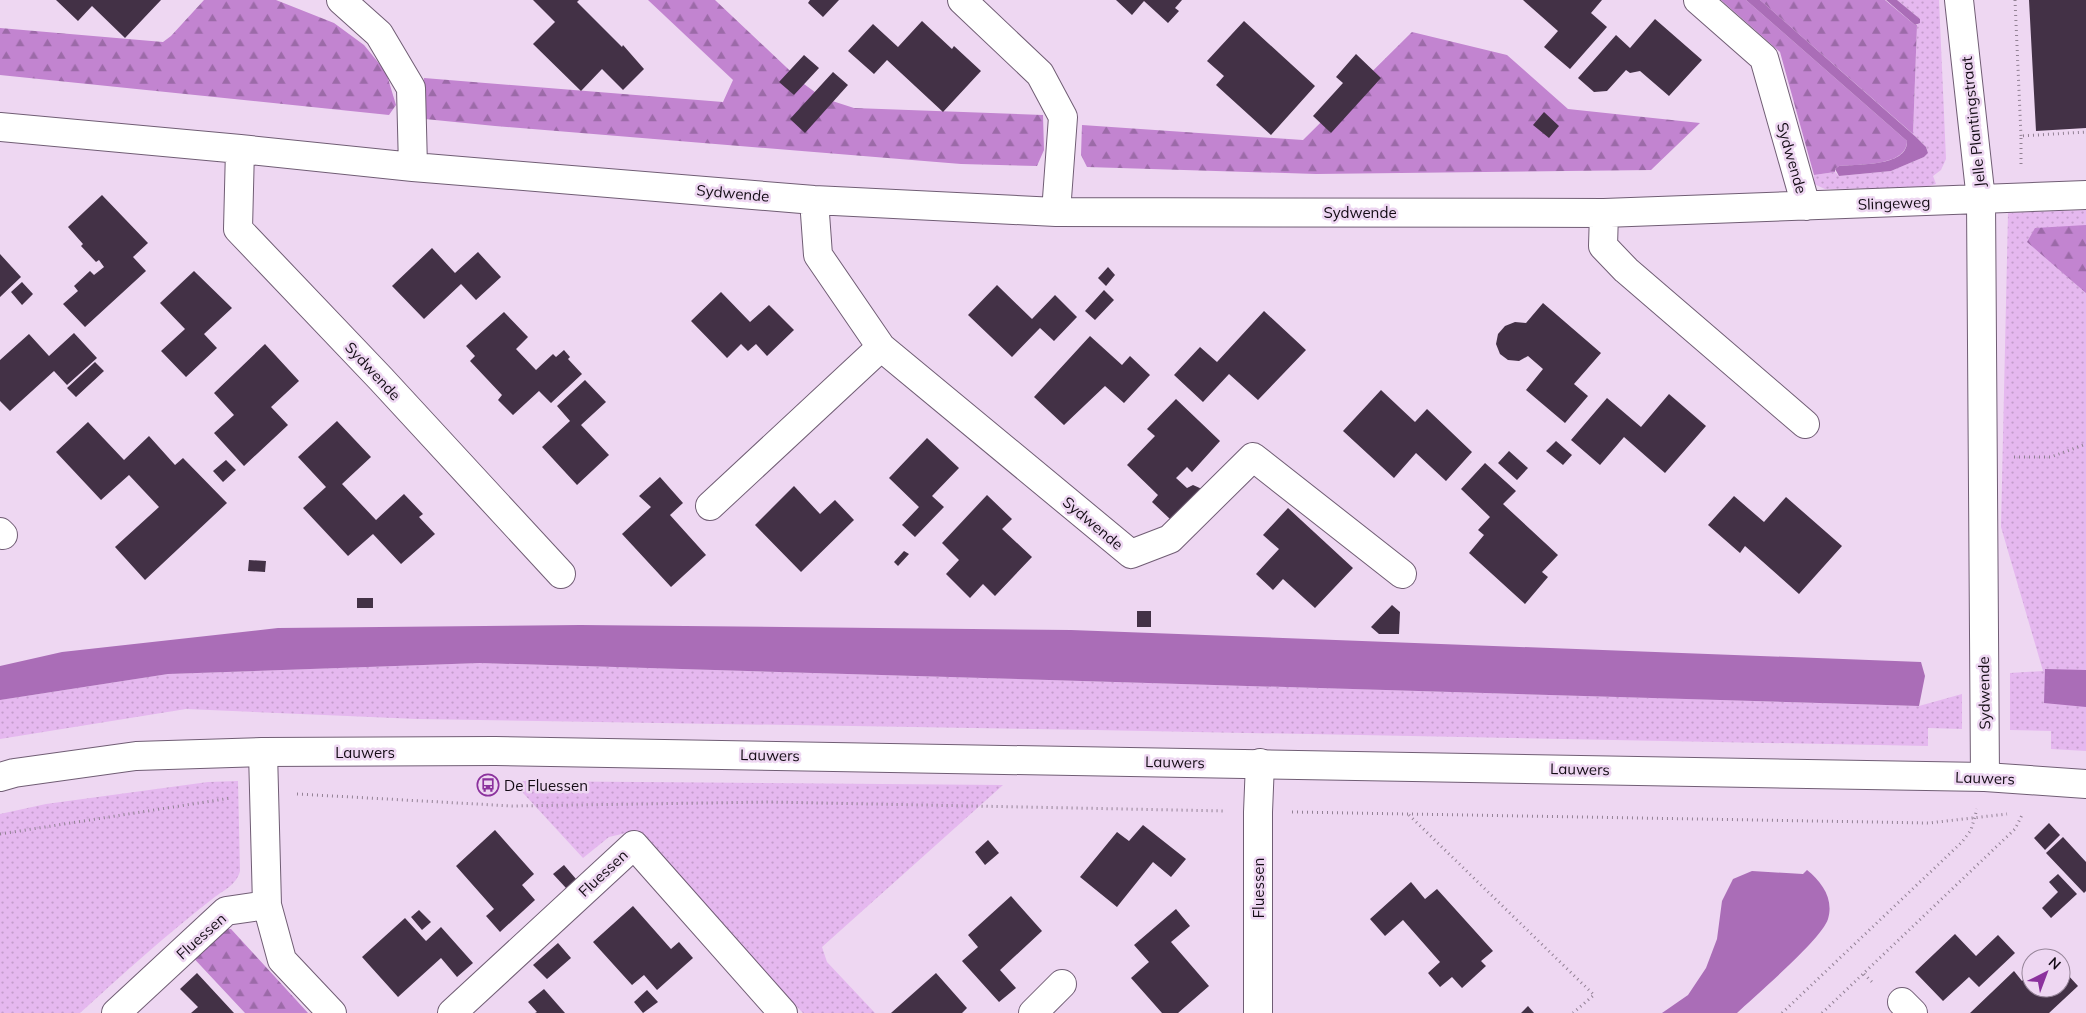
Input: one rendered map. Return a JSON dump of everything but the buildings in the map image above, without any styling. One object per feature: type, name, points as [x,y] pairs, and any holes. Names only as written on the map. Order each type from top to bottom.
[{"type":"street","points":[[341,0],[379,34],[410,88],[413,167]]},
{"type":"street","points":[[962,0],[1040,74],[1063,117],[1056,212]]},
{"type":"street","name":"Sydwende","points":[[0,127],[240,148],[413,167],[814,200],[1056,212],[1604,213],[1806,206],[1764,58],[1698,0]]},
{"type":"street","name":"Jelle Plantingstraat","points":[[1959,0],[1981,200],[2086,195]]},
{"type":"street","name":"Sydwende","points":[[240,148],[238,229],[381,379],[561,574]]},
{"type":"street","name":"Sydwende","points":[[814,200],[818,255],[881,347],[1131,554],[1170,539],[1253,457],[1402,574]]},
{"type":"street","name":"Sydwende","points":[[1981,200],[1985,777]]},
{"type":"street","name":"Slingeweg","points":[[1806,206],[1981,200]]},
{"type":"street","points":[[1604,213],[1604,246],[1615,258],[1805,424]]},
{"type":"street","points":[[710,506],[881,347]]},
{"type":"street","name":"Lauwers","points":[[0,777],[14,773],[136,756],[263,752],[495,751],[1985,777],[2086,784]]},
{"type":"street","points":[[263,752],[267,905],[282,960],[332,1013]]},
{"type":"street","name":"Fluessen","points":[[1258,1013],[1258,812],[1260,763]]},
{"type":"street","name":"Fluessen","points":[[452,1013],[634,845],[783,1013]]},
{"type":"street","name":"Fluessen","points":[[116,1013],[226,911],[267,905]]},
{"type":"street","points":[[1034,1013],[1062,984]]},
{"type":"path","points":[[1977,166],[2021,164],[2015,0]]},
{"type":"path","points":[[2021,136],[2086,132]]},
{"type":"path","points":[[1984,458],[2051,457],[2086,444]]},
{"type":"path","points":[[1782,1013],[1962,842],[1971,830],[1985,777]]},
{"type":"path","points":[[0,834],[265,792],[512,806],[770,802],[1929,823],[2032,812]]},
{"type":"path","points":[[1822,1013],[2015,829],[2023,812]]},
{"type":"path","points":[[1409,814],[1594,995],[1573,1013]]},
{"type":"shaded area","points":[[1746,0],[1760,0],[1916,137],[1926,147],[1928,153],[1924,157],[1891,171],[1839,176],[1835,169],[1839,166],[1869,164],[1891,160],[1899,156],[1905,149],[1907,141]]},
{"type":"shaded area","points":[[1886,0],[1897,0],[1920,19],[1920,23],[1915,25]]},
{"type":"shaded area","points":[[1897,0],[1939,0],[1946,159],[1941,170],[1933,176],[1936,184],[1921,188],[1825,189],[1814,184],[1814,175],[1835,172],[1839,176],[1891,171],[1924,157],[1928,153],[1926,147],[1913,134],[1917,25],[1920,19]]},
{"type":"shaded area","points":[[2086,210],[2086,751],[2051,749],[2051,731],[2010,730],[2010,673],[2043,671],[2001,527],[2008,213]]},
{"type":"shaded area","points":[[580,625],[1071,630],[1921,662],[1925,676],[1919,706],[480,663],[168,674],[0,700],[0,666],[62,652],[278,628]]},
{"type":"shaded area","points":[[480,663],[1919,706],[1962,694],[1962,729],[1928,728],[1928,746],[417,719],[186,709],[0,739],[0,700],[168,674]]},
{"type":"shaded area","points":[[2045,669],[2086,670],[2086,707],[2044,703]]},
{"type":"shaded area","points":[[238,781],[240,871],[232,884],[194,913],[128,969],[80,1013],[0,1013],[0,814],[46,804],[208,782]]},
{"type":"shaded area","points":[[512,781],[1003,785],[822,947],[827,962],[875,1013],[803,1013],[626,833],[609,837],[583,858]]},
{"type":"shaded area","points":[[1807,870],[1822,886],[1828,898],[1829,912],[1828,919],[1823,928],[1801,953],[1737,1013],[1662,1013],[1688,995],[1706,968],[1717,939],[1722,901],[1733,879],[1752,871],[1803,874]]},
{"type":"green space","points":[[204,0],[276,0],[334,23],[364,45],[386,72],[396,105],[389,115],[0,75],[0,28],[163,42],[171,36]]},
{"type":"green space","points":[[648,0],[715,0],[804,84],[823,98],[854,108],[1043,115],[1044,150],[1037,166],[961,164],[425,119],[424,78],[723,102],[733,80]]},
{"type":"green space","points":[[1721,0],[1746,0],[1907,141],[1905,149],[1899,156],[1890,160],[1839,166],[1835,169],[1835,172],[1814,175],[1780,52]]},
{"type":"green space","points":[[1760,0],[1885,0],[1917,25],[1913,134]]},
{"type":"green space","points":[[1412,32],[1507,55],[1568,109],[1700,123],[1651,170],[1316,174],[1087,167],[1081,155],[1082,125],[1303,140]]},
{"type":"green space","points":[[2086,225],[2086,293],[2027,242],[2035,228]]},
{"type":"green space","points":[[218,929],[231,929],[308,1013],[245,1013],[187,951]]},
{"type":"place","name":"De Fluessen","points":[[488,785]]}]
